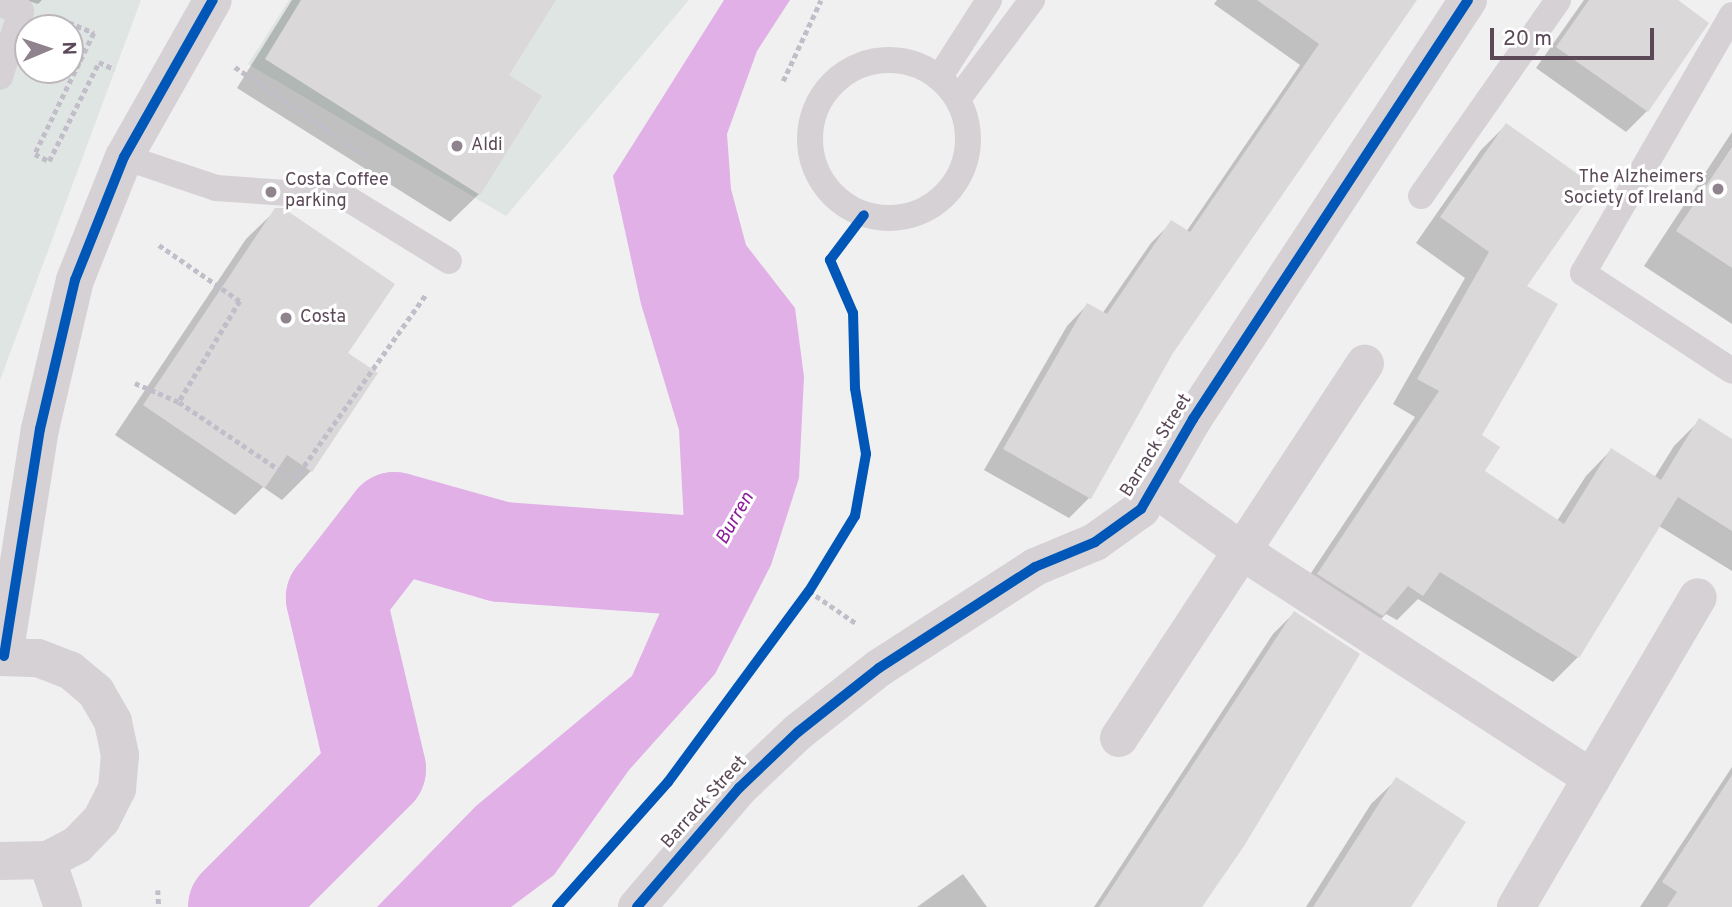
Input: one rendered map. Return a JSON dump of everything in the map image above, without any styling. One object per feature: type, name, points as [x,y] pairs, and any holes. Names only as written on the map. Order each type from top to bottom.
[{"type":"street","points":[[0,862],[47,860],[85,836],[101,820],[117,789],[120,755],[113,722],[96,692],[70,670],[38,657],[2,656],[40,429],[75,280],[124,157],[213,0]]},
{"type":"street","name":"Barrack Street","points":[[637,907],[739,788],[798,732],[879,668],[1035,567],[1094,542],[1141,509],[1193,419],[1468,0]]},
{"type":"street","points":[[1119,738],[1364,365]]},
{"type":"street","points":[[1153,487],[1242,551],[1592,778]]},
{"type":"street","points":[[1516,907],[1698,597]]},
{"type":"street","points":[[47,860],[62,906]]},
{"type":"lane","points":[[939,78],[989,0]]},
{"type":"lane","points":[[958,99],[1032,0]]},
{"type":"lane","points":[[1421,196],[1558,0]]},
{"type":"lane","points":[[0,77],[10,8]]},
{"type":"lane","points":[[1732,15],[1583,274],[1732,371]]},
{"type":"lane","points":[[888,60],[915,64],[939,78],[958,99],[967,124],[968,152],[959,178],[941,199],[918,213],[891,219],[864,215],[839,201],[821,180],[811,155],[811,127],[820,101],[837,79],[861,65],[888,60]]},
{"type":"lane","points":[[124,157],[216,188],[345,197],[449,261]]},
{"type":"path","points":[[783,81],[821,0]]},
{"type":"path","points":[[10,8],[76,22],[94,33],[35,154],[49,162],[99,62],[114,69]]},
{"type":"path","points":[[235,67],[372,160]]},
{"type":"path","points":[[159,245],[240,302],[179,402]]},
{"type":"path","points":[[135,383],[179,402],[294,480],[449,261]]},
{"type":"path","points":[[816,580],[805,595],[860,626]]},
{"type":"path","points":[[158,890],[159,907]]},
{"type":"shaded area","points":[[0,0],[141,0],[0,380]]},
{"type":"shaded area","name":"Aldi","points":[[289,0],[689,0],[506,216],[248,64]]},
{"type":"water","name":"Burren","points":[[724,0],[790,0],[757,51],[727,134],[731,189],[746,245],[795,308],[804,377],[799,478],[771,565],[715,674],[629,770],[554,875],[511,907],[377,907],[476,806],[632,676],[665,601],[684,524],[679,430],[641,304],[613,176]]},
{"type":"building","name":"Aldi","points":[[301,0],[556,0],[509,75],[542,96],[480,195],[265,59]]},
{"type":"building","points":[[1257,0],[1417,0],[1173,353],[1091,499],[1003,449],[1087,303],[1107,314],[1171,220],[1190,232],[1319,44]]},
{"type":"building","points":[[1589,0],[1678,0],[1709,23],[1648,112],[1556,47]]},
{"type":"building","points":[[1506,123],[1596,187],[1527,286],[1558,304],[1482,435],[1500,447],[1485,471],[1564,524],[1611,448],[1661,480],[1699,418],[1732,439],[1732,531],[1678,497],[1579,658],[1440,572],[1423,596],[1408,586],[1383,616],[1317,574],[1439,391],[1417,379],[1489,252],[1440,217]]},
{"type":"building","name":"The Alzheimers Society of Ireland","points":[[1732,147],[1732,268],[1676,231]]},
{"type":"building","name":"Costa","points":[[275,208],[283,208],[395,284],[348,353],[378,373],[312,472],[287,455],[265,488],[143,405]]},
{"type":"building","points":[[1294,611],[1360,654],[1244,846],[1202,907],[1099,907]]},
{"type":"building","points":[[1732,775],[1732,907],[1667,907],[1677,892],[1662,882]]},
{"type":"building","points":[[1396,777],[1466,822],[1411,907],[1313,907]]},
{"type":"waterway","points":[[238,907],[376,769],[336,598],[395,522],[501,552],[708,567]]},
{"type":"cycle path","points":[[4,656],[40,429],[75,280],[124,157],[213,0]]},
{"type":"cycle path","points":[[637,907],[739,788],[798,732],[879,668],[1035,567],[1095,542],[1141,509],[1193,419],[1468,0]]},
{"type":"cycle path","points":[[557,907],[668,782],[809,591],[855,516],[866,454],[855,388],[853,313],[830,260],[864,215]]},
{"type":"place","name":"Aldi","points":[[457,146]]},
{"type":"place","name":"The Alzheimers Society of Ireland","points":[[1718,189]]},
{"type":"place","name":"Costa Coffee parking","points":[[271,192]]},
{"type":"place","name":"Costa","points":[[286,318]]}]
